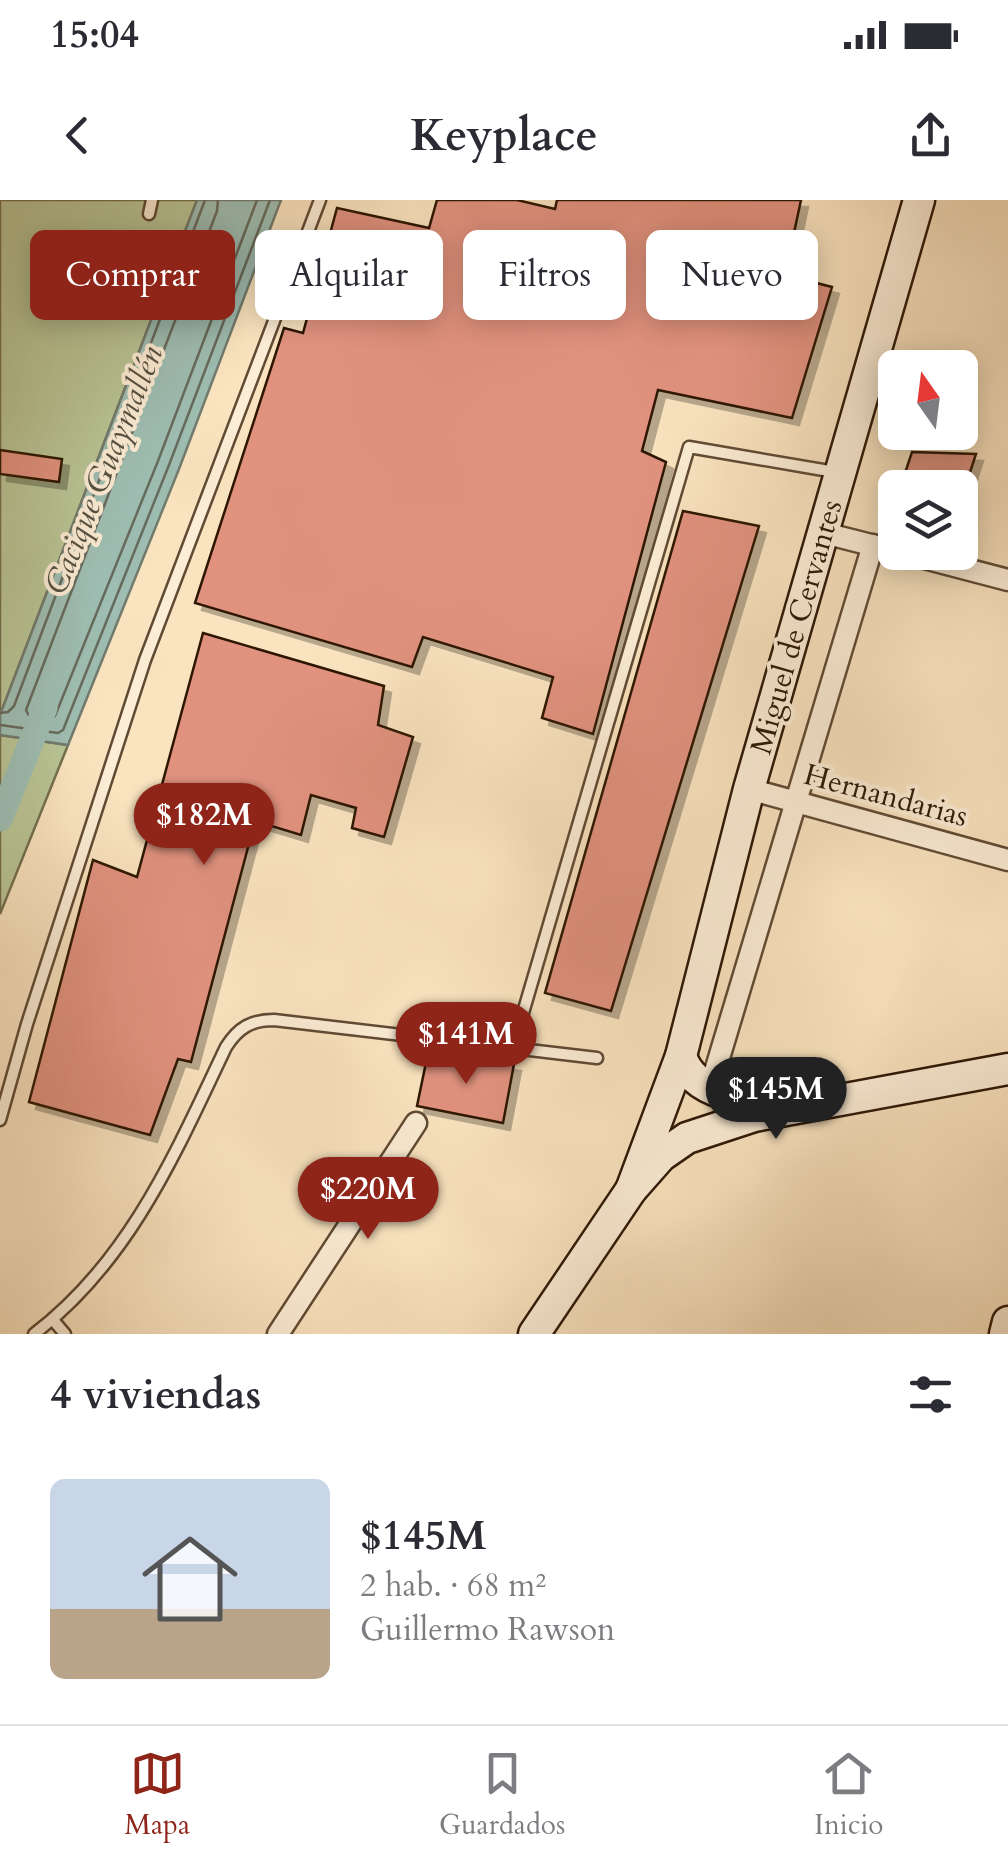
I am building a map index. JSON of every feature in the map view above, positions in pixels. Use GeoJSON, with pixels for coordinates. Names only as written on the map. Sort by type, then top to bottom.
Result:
{"type":"FeatureCollection","features":[{"type":"Feature","properties":{"kind":"main road","name":"Miguel de Cervantes"},"geometry":{"type":"LineString","coordinates":[[534,1334],[631,1190],[682,1084],[749,788],[919,200]]}},
{"type":"Feature","properties":{"kind":"main road"},"geometry":{"type":"LineString","coordinates":[[682,1084],[684,1114],[691,1120],[723,1124],[1008,1069]]}},
{"type":"Feature","properties":{"kind":"main road"},"geometry":{"type":"LineString","coordinates":[[682,1084],[696,1096],[817,1103]]}},
{"type":"Feature","properties":{"kind":"main road","name":"Miguel de Cervantes"},"geometry":{"type":"LineString","coordinates":[[631,1190],[668,1150],[723,1124]]}},
{"type":"Feature","properties":{"kind":"main road"},"geometry":{"type":"LineString","coordinates":[[1004,1334],[1008,1322]]}},
{"type":"Feature","properties":{"kind":"street"},"geometry":{"type":"LineString","coordinates":[[824,533],[878,546]]}},
{"type":"Feature","properties":{"kind":"street"},"geometry":{"type":"LineString","coordinates":[[682,1084],[796,802],[874,545]]}},
{"type":"Feature","properties":{"kind":"street"},"geometry":{"type":"LineString","coordinates":[[969,570],[1008,580]]}},
{"type":"Feature","properties":{"kind":"street","name":"Hernandarias"},"geometry":{"type":"LineString","coordinates":[[749,788],[1008,860]]}},
{"type":"Feature","properties":{"kind":"street"},"geometry":{"type":"LineString","coordinates":[[278,1334],[416,1123]]}},
{"type":"Feature","properties":{"kind":"lane"},"geometry":{"type":"LineString","coordinates":[[149,214],[152,200]]}},
{"type":"Feature","properties":{"kind":"lane"},"geometry":{"type":"LineString","coordinates":[[0,1120],[27,1024],[146,660],[320,200]]}},
{"type":"Feature","properties":{"kind":"lane"},"geometry":{"type":"LineString","coordinates":[[513,1047],[689,447],[841,473]]}},
{"type":"Feature","properties":{"kind":"lane"},"geometry":{"type":"LineString","coordinates":[[34,1334],[53,1320],[134,1228],[158,1188],[226,1047],[246,1025],[274,1020],[597,1058]]}},
{"type":"Feature","properties":{"kind":"lane"},"geometry":{"type":"LineString","coordinates":[[53,1320],[66,1334]]}},
{"type":"Feature","properties":{"kind":"green space"},"geometry":{"type":"Polygon","coordinates":[[[0,200],[197,200],[186,230],[30,230],[30,320],[151,320],[0,715],[0,200]]]}},
{"type":"Feature","properties":{"kind":"green space"},"geometry":{"type":"Polygon","coordinates":[[[0,735],[68,745],[0,914],[0,735]]]}},
{"type":"Feature","properties":{"kind":"water"},"geometry":{"type":"Polygon","coordinates":[[[197,200],[281,200],[270,230],[255,230],[255,269],[179,469],[68,745],[0,735],[0,715],[151,320],[235,320],[235,230],[186,230],[197,200]]]}},
{"type":"Feature","properties":{"kind":"building"},"geometry":{"type":"Polygon","coordinates":[[[437,200],[517,200],[555,209],[557,200],[801,200],[795,230],[646,230],[646,320],[818,320],[818,283],[832,287],[792,418],[658,390],[642,451],[666,462],[593,734],[542,718],[553,677],[423,637],[412,667],[195,603],[284,328],[303,333],[307,320],[443,320],[443,230],[331,230],[337,208],[429,228],[437,200]]]}},
{"type":"Feature","properties":{"kind":"building"},"geometry":{"type":"Polygon","coordinates":[[[0,450],[62,459],[59,482],[0,474],[0,450]]]}},
{"type":"Feature","properties":{"kind":"building"},"geometry":{"type":"Polygon","coordinates":[[[912,452],[976,454],[971,470],[906,470],[912,452]]]}},
{"type":"Feature","properties":{"kind":"building"},"geometry":{"type":"Polygon","coordinates":[[[683,511],[759,526],[611,1011],[545,993],[683,511]]]}},
{"type":"Feature","properties":{"kind":"building"},"geometry":{"type":"Polygon","coordinates":[[[203,633],[384,686],[378,725],[413,737],[384,837],[352,828],[356,808],[311,795],[301,835],[255,821],[191,1062],[178,1059],[150,1135],[29,1102],[93,860],[137,877],[203,633]]]}},
{"type":"Feature","properties":{"kind":"building"},"geometry":{"type":"Polygon","coordinates":[[[428,1053],[514,1064],[503,1123],[417,1106],[428,1053]]]}},
{"type":"Feature","properties":{"kind":"waterway","name":"Cacique Guaymallén"},"geometry":{"type":"LineString","coordinates":[[0,819],[45,708]]}}]}
